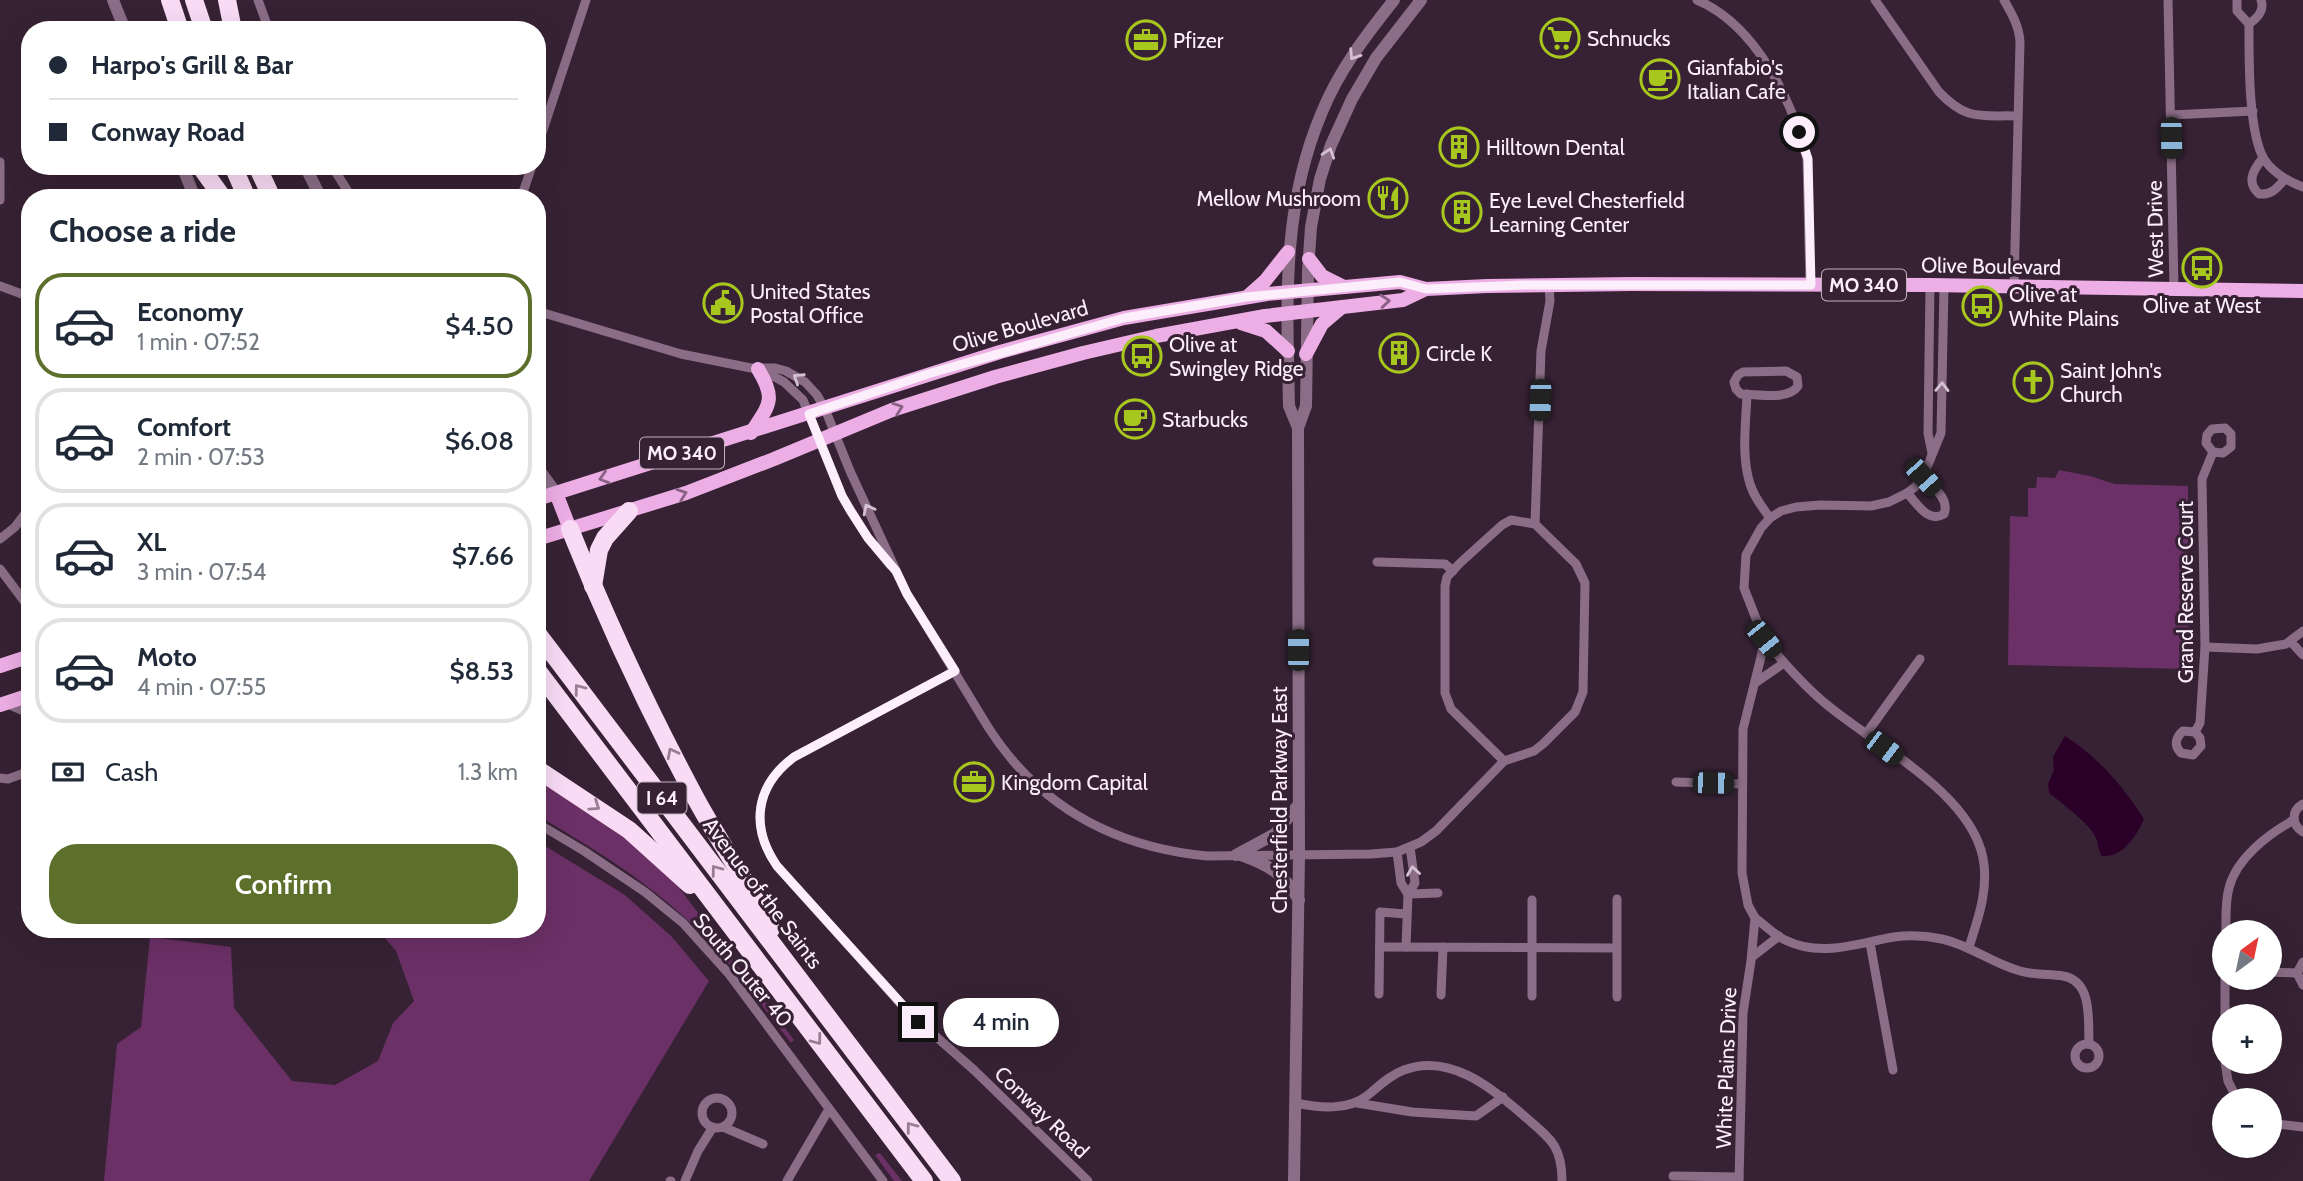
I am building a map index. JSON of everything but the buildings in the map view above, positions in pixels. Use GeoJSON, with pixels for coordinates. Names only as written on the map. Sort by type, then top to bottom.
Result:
{"type":"FeatureCollection","features":[{"type":"Feature","properties":{"kind":"highway"},"geometry":{"type":"LineString","coordinates":[[170,0],[177,21]]}},
{"type":"Feature","properties":{"kind":"highway"},"geometry":{"type":"LineString","coordinates":[[194,0],[201,21]]}},
{"type":"Feature","properties":{"kind":"highway"},"geometry":{"type":"LineString","coordinates":[[228,0],[232,21]]}},
{"type":"Feature","properties":{"kind":"highway"},"geometry":{"type":"LineString","coordinates":[[593,586],[598,550],[629,511]]}},
{"type":"Feature","properties":{"kind":"highway"},"geometry":{"type":"LineString","coordinates":[[570,529],[641,694],[696,800],[761,907],[787,963]]}},
{"type":"Feature","properties":{"kind":"highway","name":"Avenue of the Saints"},"geometry":{"type":"LineString","coordinates":[[546,645],[952,1181]]}},
{"type":"Feature","properties":{"kind":"highway","name":"I 64"},"geometry":{"type":"LineString","coordinates":[[546,682],[924,1181]]}},
{"type":"Feature","properties":{"kind":"highway"},"geometry":{"type":"LineString","coordinates":[[546,775],[629,830],[717,908]]}},
{"type":"Feature","properties":{"kind":"main road"},"geometry":{"type":"LineString","coordinates":[[1246,297],[1265,281],[1288,252]]}},
{"type":"Feature","properties":{"kind":"main road"},"geometry":{"type":"LineString","coordinates":[[1309,259],[1322,276],[1345,288]]}},
{"type":"Feature","properties":{"kind":"main road","name":"Olive Boulevard"},"geometry":{"type":"LineString","coordinates":[[556,493],[751,433],[925,375],[1124,318],[1246,297],[1400,282],[1426,289],[1549,284],[2303,291]]}},
{"type":"Feature","properties":{"kind":"main road","name":"Olive Boulevard"},"geometry":{"type":"LineString","coordinates":[[546,536],[723,480],[926,398],[1018,370],[1094,350],[1233,321],[1403,300],[1426,289]]}},
{"type":"Feature","properties":{"kind":"main road"},"geometry":{"type":"LineString","coordinates":[[1306,354],[1322,324],[1342,307]]}},
{"type":"Feature","properties":{"kind":"main road"},"geometry":{"type":"LineString","coordinates":[[1233,321],[1266,331],[1288,351]]}},
{"type":"Feature","properties":{"kind":"main road"},"geometry":{"type":"LineString","coordinates":[[751,433],[764,412],[770,395],[758,369]]}},
{"type":"Feature","properties":{"kind":"main road"},"geometry":{"type":"LineString","coordinates":[[556,493],[570,529]]}},
{"type":"Feature","properties":{"kind":"main road","name":"MO 340"},"geometry":{"type":"LineString","coordinates":[[546,496],[556,493]]}},
{"type":"Feature","properties":{"kind":"main road"},"geometry":{"type":"LineString","coordinates":[[0,666],[21,659]]}},
{"type":"Feature","properties":{"kind":"main road"},"geometry":{"type":"LineString","coordinates":[[3,704],[21,698]]}},
{"type":"Feature","properties":{"kind":"street"},"geometry":{"type":"LineString","coordinates":[[113,0],[121,21]]}},
{"type":"Feature","properties":{"kind":"street"},"geometry":{"type":"LineString","coordinates":[[228,0],[238,21]]}},
{"type":"Feature","properties":{"kind":"street"},"geometry":{"type":"LineString","coordinates":[[258,0],[266,21]]}},
{"type":"Feature","properties":{"kind":"street"},"geometry":{"type":"LineString","coordinates":[[546,121],[586,0]]}},
{"type":"Feature","properties":{"kind":"street","name":"Chesterfield Parkway East"},"geometry":{"type":"LineString","coordinates":[[1298,428],[1289,406],[1287,294],[1288,252],[1301,174],[1322,110],[1354,54],[1394,0]]}},
{"type":"Feature","properties":{"kind":"street","name":"Chesterfield Parkway East"},"geometry":{"type":"LineString","coordinates":[[1292,1178],[1296,1103],[1299,855],[1298,428],[1306,406],[1307,292],[1311,228],[1331,145],[1352,99],[1373,64],[1421,0]]}},
{"type":"Feature","properties":{"kind":"street"},"geometry":{"type":"LineString","coordinates":[[1696,0],[1720,12],[1736,25],[1765,60],[1802,139],[1808,159],[1811,285]]}},
{"type":"Feature","properties":{"kind":"street"},"geometry":{"type":"LineString","coordinates":[[1875,0],[1950,103],[1961,111],[1976,115],[2017,116]]}},
{"type":"Feature","properties":{"kind":"street"},"geometry":{"type":"LineString","coordinates":[[2004,0],[2019,30],[2014,287]]}},
{"type":"Feature","properties":{"kind":"street","name":"West Drive"},"geometry":{"type":"LineString","coordinates":[[2168,0],[2174,289]]}},
{"type":"Feature","properties":{"kind":"street"},"geometry":{"type":"LineString","coordinates":[[2237,0],[2236,10],[2249,24],[2253,111],[2256,136],[2263,158],[2285,179],[2303,187]]}},
{"type":"Feature","properties":{"kind":"street"},"geometry":{"type":"LineString","coordinates":[[2249,24],[2260,14],[2261,0]]}},
{"type":"Feature","properties":{"kind":"street"},"geometry":{"type":"LineString","coordinates":[[2171,115],[2253,111]]}},
{"type":"Feature","properties":{"kind":"street"},"geometry":{"type":"LineString","coordinates":[[2263,158],[2251,178],[2253,188],[2259,194],[2267,195],[2274,191],[2285,179]]}},
{"type":"Feature","properties":{"kind":"street"},"geometry":{"type":"LineString","coordinates":[[0,162],[0,200]]}},
{"type":"Feature","properties":{"kind":"street"},"geometry":{"type":"LineString","coordinates":[[1535,523],[1541,351],[1550,301],[1549,284]]}},
{"type":"Feature","properties":{"kind":"street"},"geometry":{"type":"LineString","coordinates":[[0,286],[21,294]]}},
{"type":"Feature","properties":{"kind":"street"},"geometry":{"type":"LineString","coordinates":[[1932,453],[1928,433],[1937,286]]}},
{"type":"Feature","properties":{"kind":"street"},"geometry":{"type":"LineString","coordinates":[[1937,286],[1941,433],[1923,477],[1916,487],[1889,502],[1871,506],[1796,507],[1781,511],[1770,518],[1752,542],[1746,555],[1744,588],[1764,639],[1808,689],[1939,789],[1958,810],[1976,839],[1983,857],[1981,911],[1969,947]]}},
{"type":"Feature","properties":{"kind":"street"},"geometry":{"type":"LineString","coordinates":[[546,315],[681,354],[758,369],[775,368],[797,376],[812,389],[825,409],[907,594],[988,727],[1011,759],[1036,786],[1067,810],[1105,831],[1167,851],[1207,856],[1397,852],[1436,831],[1504,761],[1534,751],[1543,744],[1575,712],[1583,692],[1585,583],[1576,564],[1535,523],[1511,520],[1502,525],[1447,577],[1445,586],[1445,693],[1451,709],[1504,761]]}},
{"type":"Feature","properties":{"kind":"street"},"geometry":{"type":"LineString","coordinates":[[758,369],[791,387],[803,400],[850,510],[868,538],[896,571]]}},
{"type":"Feature","properties":{"kind":"street"},"geometry":{"type":"LineString","coordinates":[[1786,371],[1793,374],[1798,381],[1796,390],[1790,394],[1748,394],[1739,392],[1735,385],[1736,378],[1743,372],[1786,371]]}},
{"type":"Feature","properties":{"kind":"street"},"geometry":{"type":"LineString","coordinates":[[1748,394],[1745,440],[1748,475],[1755,497],[1770,518]]}},
{"type":"Feature","properties":{"kind":"street","name":"Grand Reserve Court"},"geometry":{"type":"LineString","coordinates":[[2195,732],[2200,723],[2205,647],[2202,479],[2213,452]]}},
{"type":"Feature","properties":{"kind":"street"},"geometry":{"type":"LineString","coordinates":[[1907,493],[1930,517],[1936,518],[1944,514],[1947,507],[1945,501],[1923,477]]}},
{"type":"Feature","properties":{"kind":"street"},"geometry":{"type":"LineString","coordinates":[[546,479],[556,493]]}},
{"type":"Feature","properties":{"kind":"street"},"geometry":{"type":"LineString","coordinates":[[0,539],[21,519]]}},
{"type":"Feature","properties":{"kind":"street"},"geometry":{"type":"LineString","coordinates":[[1377,562],[1446,564],[1453,571]]}},
{"type":"Feature","properties":{"kind":"street"},"geometry":{"type":"LineString","coordinates":[[0,569],[21,597]]}},
{"type":"Feature","properties":{"kind":"street"},"geometry":{"type":"LineString","coordinates":[[2205,647],[2258,649],[2291,642],[2303,631]]}},
{"type":"Feature","properties":{"kind":"street","name":"White Plains Drive"},"geometry":{"type":"LineString","coordinates":[[1739,1179],[1743,1013],[1755,918],[1748,905],[1742,873],[1744,729],[1764,639]]}},
{"type":"Feature","properties":{"kind":"street"},"geometry":{"type":"LineString","coordinates":[[2291,642],[2303,654]]}},
{"type":"Feature","properties":{"kind":"street"},"geometry":{"type":"LineString","coordinates":[[1866,734],[1920,659]]}},
{"type":"Feature","properties":{"kind":"street"},"geometry":{"type":"LineString","coordinates":[[1755,683],[1784,663]]}},
{"type":"Feature","properties":{"kind":"street","name":"Conway Road"},"geometry":{"type":"LineString","coordinates":[[955,671],[781,766],[764,796],[759,813],[760,830],[777,866],[908,1012],[974,1070],[1088,1181]]}},
{"type":"Feature","properties":{"kind":"street"},"geometry":{"type":"LineString","coordinates":[[3,704],[21,711]]}},
{"type":"Feature","properties":{"kind":"street"},"geometry":{"type":"LineString","coordinates":[[0,778],[8,779],[21,774]]}},
{"type":"Feature","properties":{"kind":"street"},"geometry":{"type":"LineString","coordinates":[[1676,782],[1742,784]]}},
{"type":"Feature","properties":{"kind":"street"},"geometry":{"type":"LineString","coordinates":[[1238,855],[1275,834],[1299,804]]}},
{"type":"Feature","properties":{"kind":"street"},"geometry":{"type":"LineString","coordinates":[[2303,804],[2295,810],[2294,820],[2303,832]]}},
{"type":"Feature","properties":{"kind":"street"},"geometry":{"type":"LineString","coordinates":[[2227,920],[2229,887],[2235,873],[2260,845],[2294,820]]}},
{"type":"Feature","properties":{"kind":"street","name":"South Outer 40"},"geometry":{"type":"LineString","coordinates":[[546,828],[645,892],[683,923],[729,974],[883,1181]]}},
{"type":"Feature","properties":{"kind":"street"},"geometry":{"type":"LineString","coordinates":[[1406,947],[1408,894],[1415,884],[1410,847]]}},
{"type":"Feature","properties":{"kind":"street"},"geometry":{"type":"LineString","coordinates":[[1397,852],[1401,883],[1408,894]]}},
{"type":"Feature","properties":{"kind":"street"},"geometry":{"type":"LineString","coordinates":[[1238,855],[1266,864],[1282,876],[1298,900]]}},
{"type":"Feature","properties":{"kind":"street"},"geometry":{"type":"LineString","coordinates":[[1408,894],[1438,892]]}},
{"type":"Feature","properties":{"kind":"street"},"geometry":{"type":"LineString","coordinates":[[1617,997],[1618,899]]}},
{"type":"Feature","properties":{"kind":"street"},"geometry":{"type":"LineString","coordinates":[[1532,901],[1532,996]]}},
{"type":"Feature","properties":{"kind":"street"},"geometry":{"type":"LineString","coordinates":[[1379,994],[1380,912],[1406,914]]}},
{"type":"Feature","properties":{"kind":"street"},"geometry":{"type":"LineString","coordinates":[[1755,918],[1785,940],[1809,948],[1837,949],[1894,937],[1920,936],[1969,947],[2019,971],[2069,978],[2079,985],[2085,996],[2089,1044]]}},
{"type":"Feature","properties":{"kind":"street"},"geometry":{"type":"LineString","coordinates":[[1752,957],[1779,936]]}},
{"type":"Feature","properties":{"kind":"street"},"geometry":{"type":"LineString","coordinates":[[1870,943],[1893,1070]]}},
{"type":"Feature","properties":{"kind":"street"},"geometry":{"type":"LineString","coordinates":[[1380,947],[1616,948]]}},
{"type":"Feature","properties":{"kind":"street"},"geometry":{"type":"LineString","coordinates":[[1441,995],[1443,947]]}},
{"type":"Feature","properties":{"kind":"street"},"geometry":{"type":"LineString","coordinates":[[2303,962],[2297,973],[2303,985]]}},
{"type":"Feature","properties":{"kind":"street"},"geometry":{"type":"LineString","coordinates":[[2282,972],[2297,973]]}},
{"type":"Feature","properties":{"kind":"street"},"geometry":{"type":"LineString","coordinates":[[1357,1103],[1404,1070],[1426,1066],[1450,1068],[1476,1079],[1503,1097],[1550,1139],[1562,1162],[1562,1181]]}},
{"type":"Feature","properties":{"kind":"street"},"geometry":{"type":"LineString","coordinates":[[1296,1103],[1319,1108],[1357,1103],[1412,1112],[1476,1116],[1503,1097]]}},
{"type":"Feature","properties":{"kind":"street"},"geometry":{"type":"LineString","coordinates":[[787,1181],[830,1109]]}},
{"type":"Feature","properties":{"kind":"street"},"geometry":{"type":"LineString","coordinates":[[2282,1124],[2303,1127]]}},
{"type":"Feature","properties":{"kind":"street"},"geometry":{"type":"LineString","coordinates":[[685,1181],[698,1152],[718,1127],[763,1144]]}},
{"type":"Feature","properties":{"kind":"street"},"geometry":{"type":"LineString","coordinates":[[1672,1175],[1739,1179]]}},
{"type":"Feature","properties":{"kind":"shaded area"},"geometry":{"type":"Polygon","coordinates":[[[2059,470],[2115,484],[2188,486],[2189,669],[2008,665],[2010,516],[2028,517],[2028,488],[2036,488],[2037,477],[2055,478],[2059,470]]]}},
{"type":"Feature","properties":{"kind":"shaded area"},"geometry":{"type":"Polygon","coordinates":[[[2065,736],[2109,773],[2144,819],[2128,844],[2110,856],[2102,856],[2095,835],[2090,829],[2049,793],[2048,784],[2054,770],[2053,757],[2065,736]]]}},
{"type":"Feature","properties":{"kind":"shaded area"},"geometry":{"type":"Polygon","coordinates":[[[546,785],[623,834],[677,885],[794,1040],[791,1043],[724,958],[681,914],[621,868],[546,820],[546,785]]]}},
{"type":"Feature","properties":{"kind":"shaded area"},"geometry":{"type":"Polygon","coordinates":[[[546,847],[625,895],[672,937],[709,981],[589,1181],[104,1181],[117,1044],[141,1027],[150,938],[231,947],[234,1008],[292,1081],[335,1085],[378,1061],[393,1023],[414,1001],[396,951],[385,938],[546,938],[546,847]]]}},
{"type":"Feature","properties":{"kind":"shaded area"},"geometry":{"type":"Polygon","coordinates":[[[880,1153],[902,1181],[894,1181],[875,1155],[880,1153]]]}},
{"type":"Feature","properties":{"kind":"place","name":"Schnucks"},"geometry":{"type":"Point","coordinates":[1560,38]}},
{"type":"Feature","properties":{"kind":"place","name":"Pfizer"},"geometry":{"type":"Point","coordinates":[1146,40]}},
{"type":"Feature","properties":{"kind":"place","name":"Gianfabio's Italian Cafe"},"geometry":{"type":"Point","coordinates":[1660,79]}},
{"type":"Feature","properties":{"kind":"place","name":"Hilltown Dental"},"geometry":{"type":"Point","coordinates":[1459,147]}},
{"type":"Feature","properties":{"kind":"place","name":"Mellow Mushroom"},"geometry":{"type":"Point","coordinates":[1388,198]}},
{"type":"Feature","properties":{"kind":"place","name":"Eye Level Chesterfield Learning Center"},"geometry":{"type":"Point","coordinates":[1462,212]}},
{"type":"Feature","properties":{"kind":"place","name":"Olive at West"},"geometry":{"type":"Point","coordinates":[2202,268]}},
{"type":"Feature","properties":{"kind":"place","name":"United States Postal Office"},"geometry":{"type":"Point","coordinates":[723,303]}},
{"type":"Feature","properties":{"kind":"place","name":"Olive at White Plains"},"geometry":{"type":"Point","coordinates":[1982,306]}},
{"type":"Feature","properties":{"kind":"place","name":"Circle K"},"geometry":{"type":"Point","coordinates":[1399,353]}},
{"type":"Feature","properties":{"kind":"place","name":"Olive at Swingley Ridge"},"geometry":{"type":"Point","coordinates":[1142,356]}},
{"type":"Feature","properties":{"kind":"place","name":"Saint John's Church"},"geometry":{"type":"Point","coordinates":[2033,382]}},
{"type":"Feature","properties":{"kind":"place","name":"Starbucks"},"geometry":{"type":"Point","coordinates":[1135,419]}},
{"type":"Feature","properties":{"kind":"place","name":"Kingdom Capital"},"geometry":{"type":"Point","coordinates":[974,782]}},
{"type":"Feature","properties":{"kind":"route"},"geometry":{"type":"LineString","coordinates":[[918,1022],[777,866],[760,830],[759,813],[764,796],[781,766],[955,671],[907,594],[896,571],[868,538],[842,496],[809,414],[931,373],[1124,318],[1246,297],[1400,282],[1426,289],[1524,285],[1811,285],[1808,159],[1799,132]]}}]}
